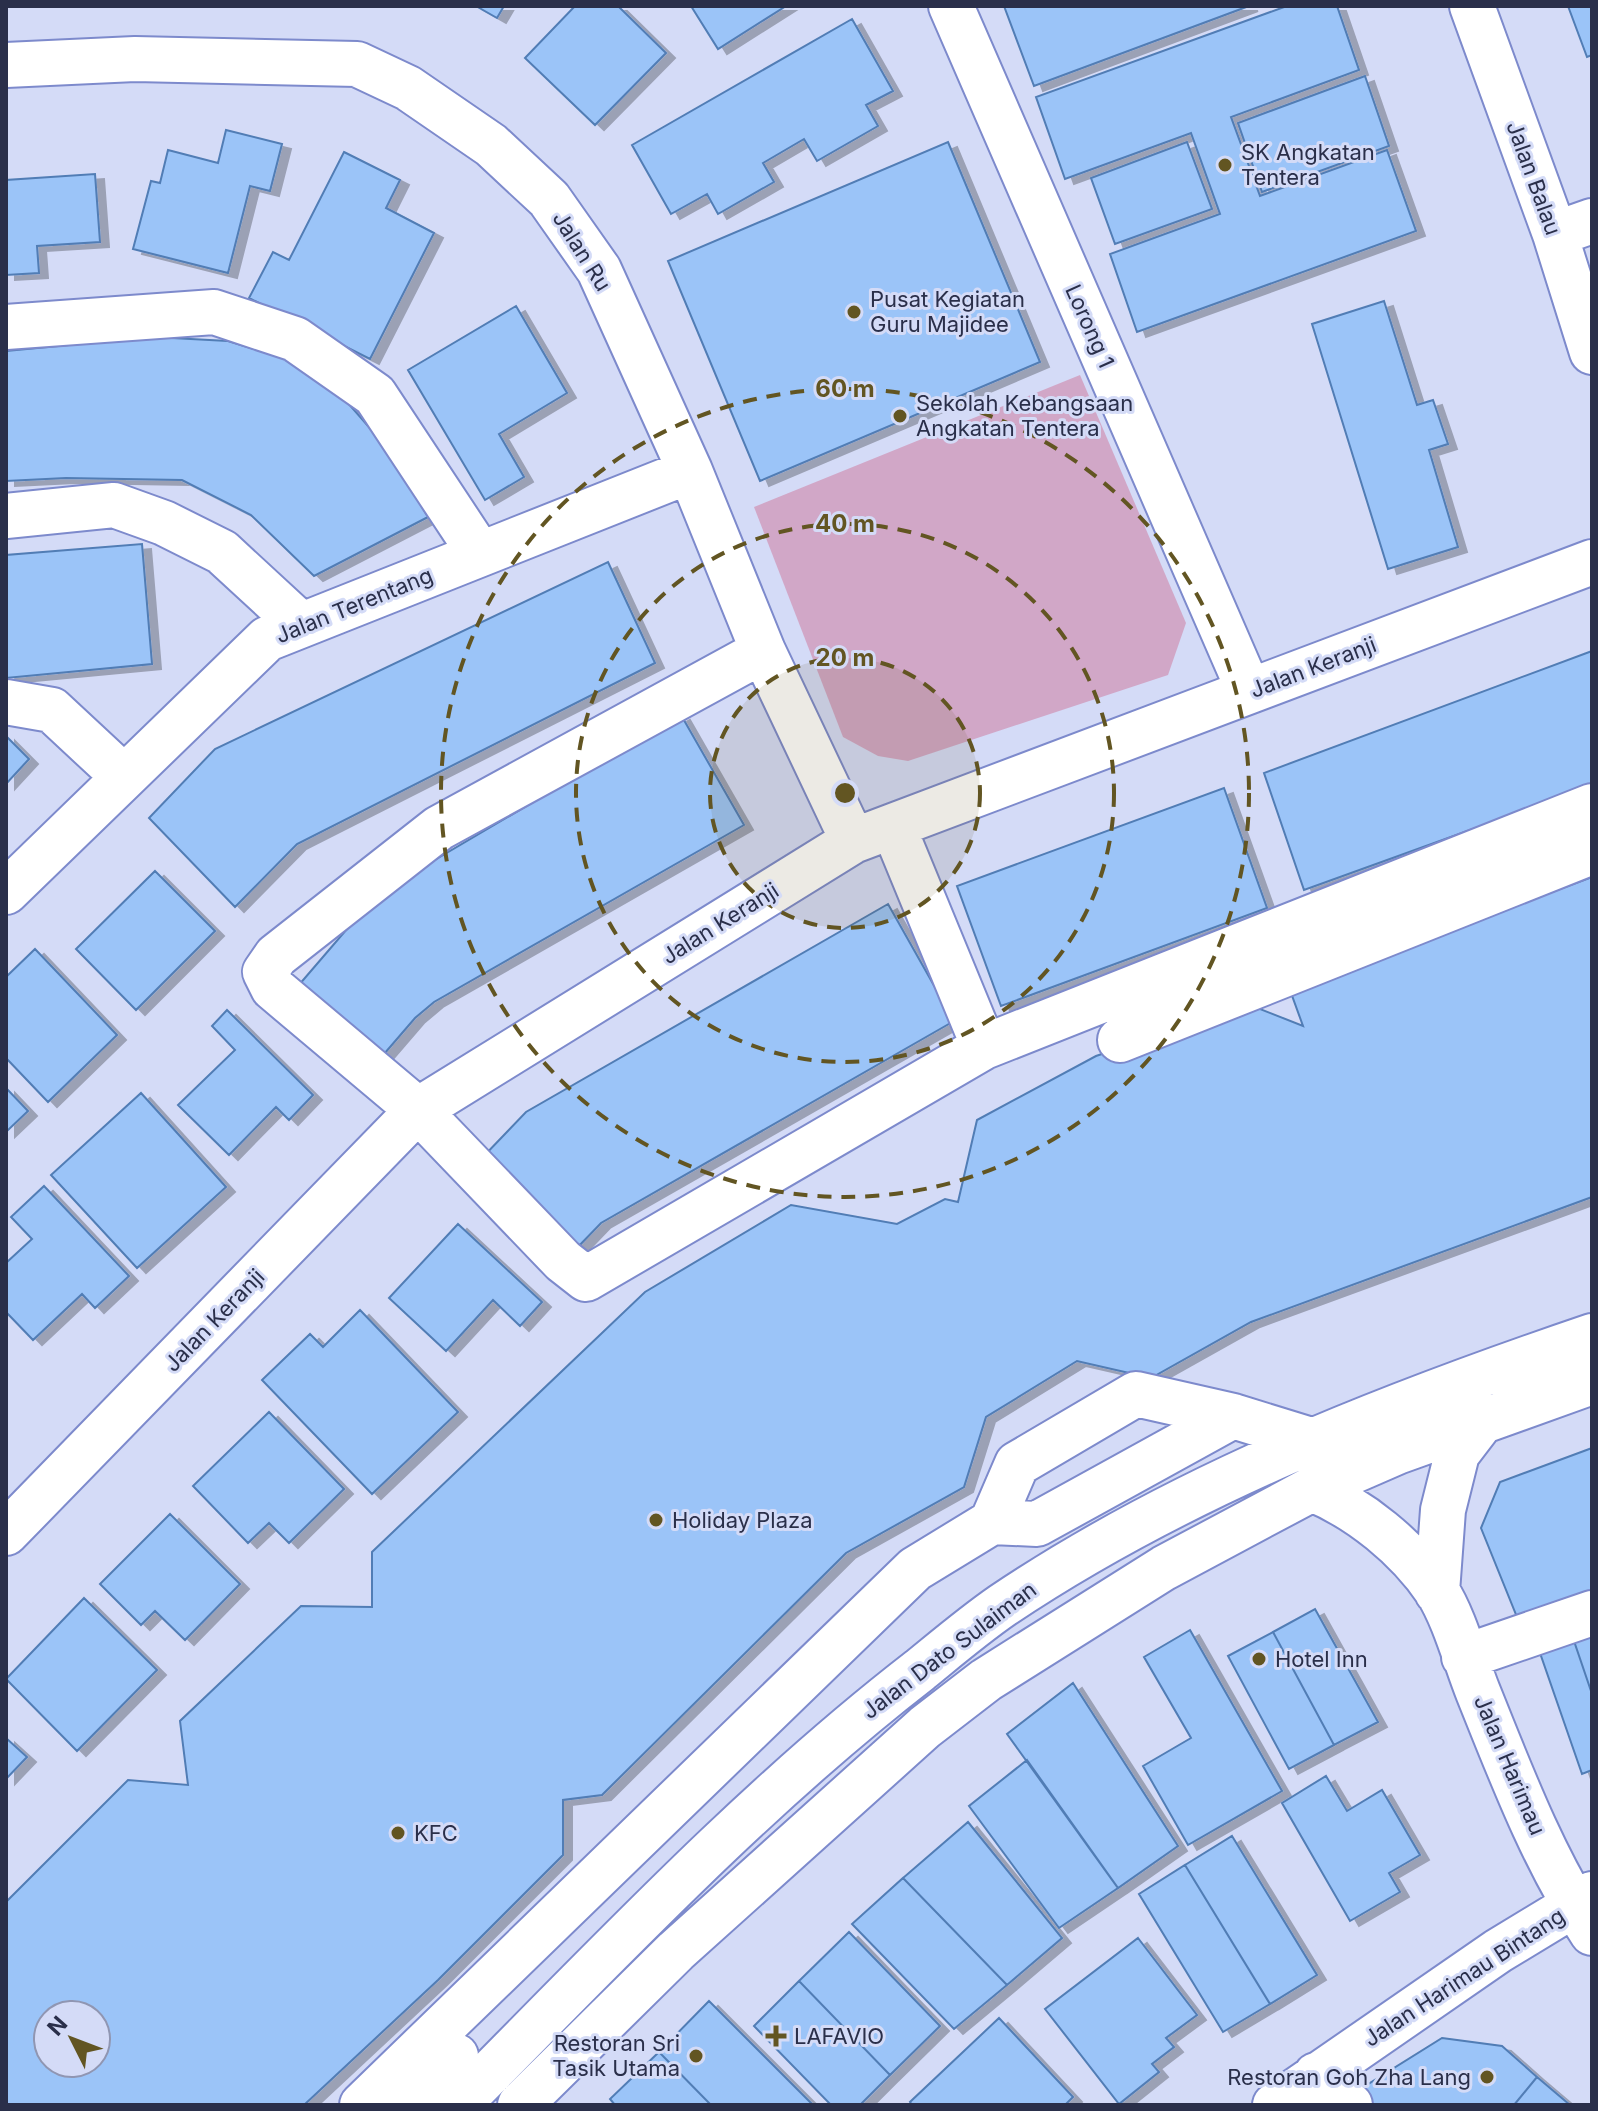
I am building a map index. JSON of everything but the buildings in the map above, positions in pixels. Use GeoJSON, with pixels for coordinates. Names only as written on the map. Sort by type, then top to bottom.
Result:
{"type":"FeatureCollection","features":[{"type":"Feature","properties":{"kind":"street","name":"Lorong 1"},"geometry":{"type":"LineString","coordinates":[[951,6],[1249,691]]}},
{"type":"Feature","properties":{"kind":"street","name":"Jalan Balau"},"geometry":{"type":"LineString","coordinates":[[1472,6],[1573,227],[1592,352]]}},
{"type":"Feature","properties":{"kind":"street","name":"Jalan Ru"},"geometry":{"type":"LineString","coordinates":[[6,65],[135,59],[357,64],[408,88],[491,145],[549,199],[599,270],[690,471],[763,651],[853,841]]}},
{"type":"Feature","properties":{"kind":"street"},"geometry":{"type":"LineString","coordinates":[[6,327],[214,312],[295,339],[375,395],[480,554]]}},
{"type":"Feature","properties":{"kind":"street","name":"Jalan Terentang"},"geometry":{"type":"LineString","coordinates":[[6,892],[267,639],[690,471]]}},
{"type":"Feature","properties":{"kind":"street"},"geometry":{"type":"LineString","coordinates":[[6,516],[114,505],[164,523],[222,552],[301,625]]}},
{"type":"Feature","properties":{"kind":"street","name":"Jalan Keranji"},"geometry":{"type":"LineString","coordinates":[[6,1533],[418,1110],[853,841],[1592,562]]}},
{"type":"Feature","properties":{"kind":"street"},"geometry":{"type":"LineString","coordinates":[[763,651],[439,828],[276,956],[265,972],[273,988],[418,1110],[563,1261],[586,1279],[984,1047],[1592,806]]}},
{"type":"Feature","properties":{"kind":"street"},"geometry":{"type":"LineString","coordinates":[[6,702],[52,710],[124,777]]}},
{"type":"Feature","properties":{"kind":"street"},"geometry":{"type":"LineString","coordinates":[[893,826],[984,1047]]}},
{"type":"Feature","properties":{"kind":"street"},"geometry":{"type":"LineString","coordinates":[[1120,1040],[1592,852]]}},
{"type":"Feature","properties":{"kind":"street","name":"Jalan Dato Sulaiman"},"geometry":{"type":"LineString","coordinates":[[458,2105],[729,1832],[847,1726],[1001,1607],[1101,1546],[1233,1477],[1314,1441],[1495,1369],[1592,1336]]}},
{"type":"Feature","properties":{"kind":"street","name":"Jalan Dato Sulaiman"},"geometry":{"type":"LineString","coordinates":[[520,2105],[676,1951],[951,1704],[1164,1568],[1312,1489],[1483,1420],[1592,1382]]}},
{"type":"Feature","properties":{"kind":"street"},"geometry":{"type":"LineString","coordinates":[[992,1522],[1017,1464],[1136,1394],[1233,1416],[1314,1441]]}},
{"type":"Feature","properties":{"kind":"street"},"geometry":{"type":"LineString","coordinates":[[362,2105],[915,1569],[992,1522],[1037,1524],[1233,1416]]}},
{"type":"Feature","properties":{"kind":"street","name":"Jalan Harimau"},"geometry":{"type":"LineString","coordinates":[[1437,1592],[1443,1510],[1457,1454],[1483,1420]]}},
{"type":"Feature","properties":{"kind":"street","name":"Jalan Harimau"},"geometry":{"type":"LineString","coordinates":[[1312,1489],[1341,1501],[1385,1534],[1437,1592],[1521,1798],[1586,1911]]}},
{"type":"Feature","properties":{"kind":"street"},"geometry":{"type":"LineString","coordinates":[[1464,1657],[1592,1613]]}},
{"type":"Feature","properties":{"kind":"street","name":"Jalan Harimau Bintang"},"geometry":{"type":"LineString","coordinates":[[1275,2105],[1498,1951],[1586,1911]]}},
{"type":"Feature","properties":{"kind":"street"},"geometry":{"type":"LineString","coordinates":[[406,2105],[557,1955],[568,1951],[611,1951]]}},
{"type":"Feature","properties":{"kind":"street"},"geometry":{"type":"LineString","coordinates":[[1316,2075],[1350,2105]]}},
{"type":"Feature","properties":{"kind":"shaded area"},"geometry":{"type":"Polygon","coordinates":[[[1080,375],[1186,623],[1168,675],[908,761],[878,756],[843,737],[754,507],[1080,375]]]}},
{"type":"Feature","properties":{"kind":"place","name":"SK Angkatan Tentera"},"geometry":{"type":"Point","coordinates":[1225,165]}},
{"type":"Feature","properties":{"kind":"place","name":"Pusat Kegiatan Guru Majidee"},"geometry":{"type":"Point","coordinates":[854,312]}},
{"type":"Feature","properties":{"kind":"place","name":"Sekolah Kebangsaan Angkatan Tentera"},"geometry":{"type":"Point","coordinates":[900,416]}},
{"type":"Feature","properties":{"kind":"place","name":"Holiday Plaza"},"geometry":{"type":"Point","coordinates":[656,1520]}},
{"type":"Feature","properties":{"kind":"place","name":"Hotel Inn"},"geometry":{"type":"Point","coordinates":[1259,1659]}},
{"type":"Feature","properties":{"kind":"place","name":"KFC"},"geometry":{"type":"Point","coordinates":[398,1833]}},
{"type":"Feature","properties":{"kind":"place","name":"LAFAVIO"},"geometry":{"type":"Point","coordinates":[776,2036]}},
{"type":"Feature","properties":{"kind":"place","name":"Restoran Sri Tasik Utama"},"geometry":{"type":"Point","coordinates":[696,2056]}},
{"type":"Feature","properties":{"kind":"place","name":"Restoran Goh Zha Lang"},"geometry":{"type":"Point","coordinates":[1487,2077]}}]}
